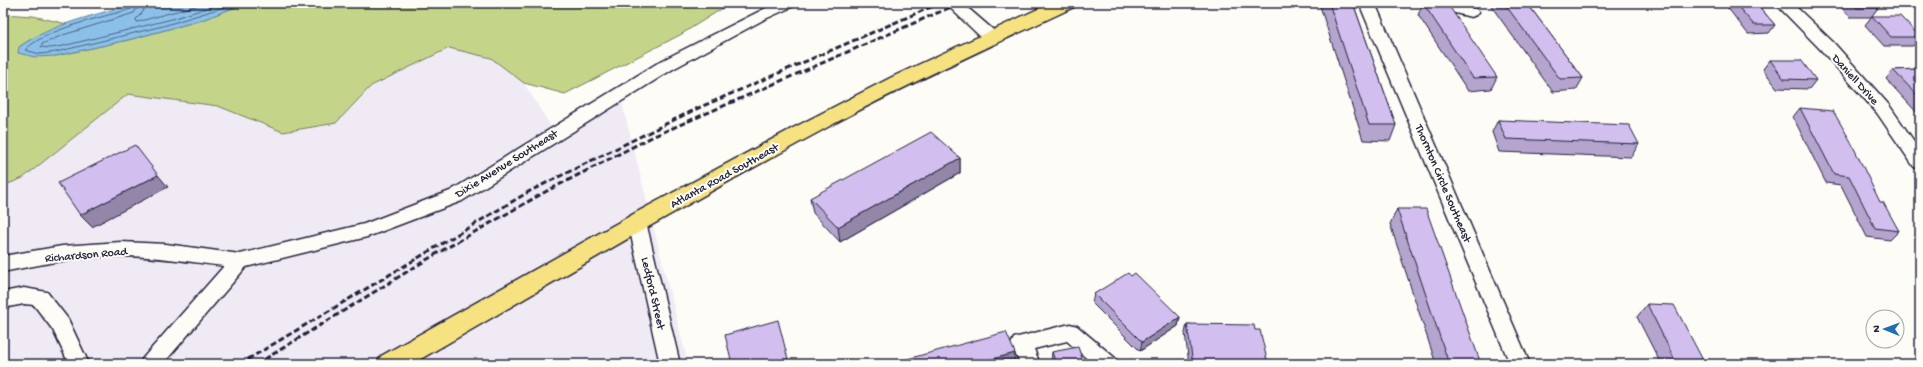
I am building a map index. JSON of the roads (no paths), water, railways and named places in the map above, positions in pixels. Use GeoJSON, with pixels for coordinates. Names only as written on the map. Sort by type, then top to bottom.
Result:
{"type":"FeatureCollection","features":[{"type":"Feature","properties":{"kind":"main road","name":"Atlanta Road Southeast"},"geometry":{"type":"LineString","coordinates":[[390,364],[638,222],[801,132],[992,38],[1067,3]]}},
{"type":"Feature","properties":{"kind":"street","name":"Dixie Avenue Southeast"},"geometry":{"type":"LineString","coordinates":[[240,261],[367,230],[456,196],[555,133],[668,65],[758,17],[789,3]]}},
{"type":"Feature","properties":{"kind":"street"},"geometry":{"type":"LineString","coordinates":[[953,3],[992,38]]}},
{"type":"Feature","properties":{"kind":"street","name":"Thornton Circle Southeast"},"geometry":{"type":"LineString","coordinates":[[1368,3],[1520,364]]}},
{"type":"Feature","properties":{"kind":"street"},"geometry":{"type":"LineString","coordinates":[[1432,3],[1471,12]]}},
{"type":"Feature","properties":{"kind":"street","name":"Daniell Drive"},"geometry":{"type":"LineString","coordinates":[[1783,3],[1827,46],[1883,109],[1920,163]]}},
{"type":"Feature","properties":{"kind":"street","name":"Ledford Street"},"geometry":{"type":"LineString","coordinates":[[638,222],[670,364]]}},
{"type":"Feature","properties":{"kind":"street","name":"Richardson Road"},"geometry":{"type":"LineString","coordinates":[[3,264],[69,253],[122,249],[240,261]]}},
{"type":"Feature","properties":{"kind":"street"},"geometry":{"type":"LineString","coordinates":[[150,364],[240,261]]}},
{"type":"Feature","properties":{"kind":"street"},"geometry":{"type":"LineString","coordinates":[[3,300],[24,296],[40,298],[61,324],[79,364]]}},
{"type":"Feature","properties":{"kind":"street"},"geometry":{"type":"LineString","coordinates":[[1030,364],[1021,344],[1070,332],[1108,364]]}},
{"type":"Feature","properties":{"kind":"water"},"geometry":{"type":"Polygon","coordinates":[[[136,3],[246,3],[202,20],[128,40],[56,56],[35,57],[18,53],[19,47],[46,32],[76,20],[136,3]]]}},
{"type":"Feature","properties":{"kind":"railway"},"geometry":{"type":"LineString","coordinates":[[240,364],[530,191],[696,109],[940,3]]}},
{"type":"Feature","properties":{"kind":"railway"},"geometry":{"type":"LineString","coordinates":[[257,364],[436,254],[545,192],[652,137],[960,3]]}}]}
